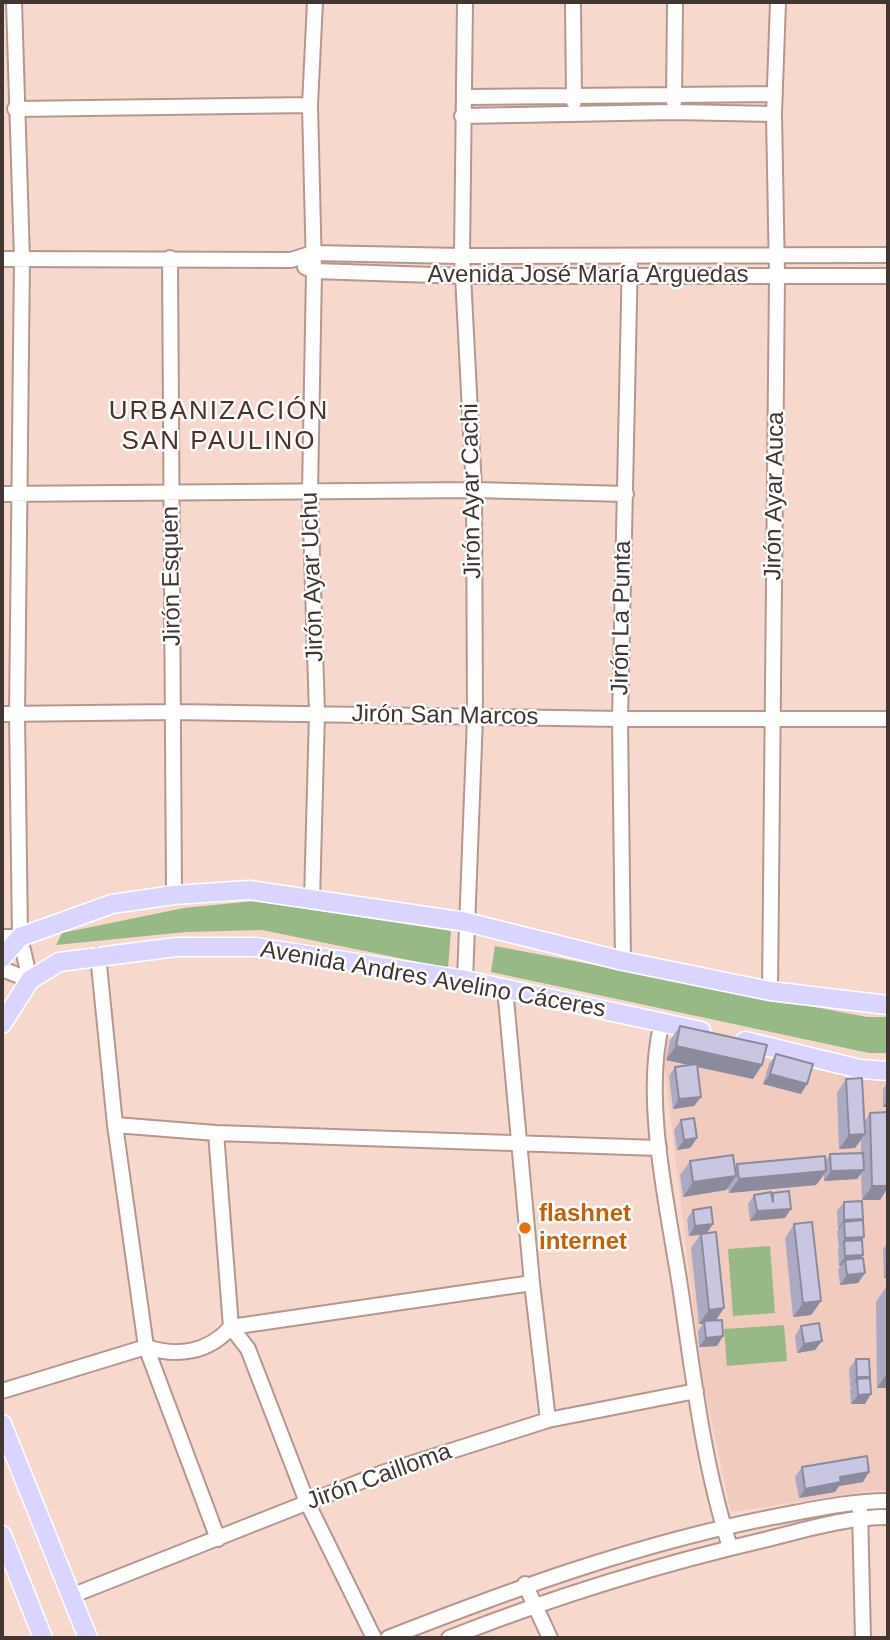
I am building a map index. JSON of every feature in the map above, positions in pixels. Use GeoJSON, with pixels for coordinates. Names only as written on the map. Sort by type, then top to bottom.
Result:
{"type":"FeatureCollection","features":[{"type":"Feature","properties":{"kind":"main road"},"geometry":{"type":"LineString","coordinates":[[2,958],[20,937],[112,904],[174,895],[249,890],[466,922],[623,961],[770,991],[888,1005]]}},
{"type":"Feature","properties":{"kind":"main road","name":"Avenida Andres Avelino Cáceres"},"geometry":{"type":"LineString","coordinates":[[2,1024],[30,979],[59,962],[176,947],[256,947],[465,980],[662,1022],[860,1069],[888,1071]]}},
{"type":"Feature","properties":{"kind":"main road"},"geometry":{"type":"LineString","coordinates":[[2,1424],[88,1638]]}},
{"type":"Feature","properties":{"kind":"main road"},"geometry":{"type":"LineString","coordinates":[[2,1535],[43,1638]]}},
{"type":"Feature","properties":{"kind":"street"},"geometry":{"type":"LineString","coordinates":[[14,2],[15,109],[22,259],[17,715],[20,937],[30,979]]}},
{"type":"Feature","properties":{"kind":"street","name":"Jirón Ayar Uchu"},"geometry":{"type":"LineString","coordinates":[[312,900],[317,713],[310,493],[314,271],[310,105],[315,2]]}},
{"type":"Feature","properties":{"kind":"street","name":"Jirón Ayar Cachi"},"geometry":{"type":"LineString","coordinates":[[465,2],[461,256],[474,490],[475,718],[465,980]]}},
{"type":"Feature","properties":{"kind":"street"},"geometry":{"type":"LineString","coordinates":[[573,2],[574,114]]}},
{"type":"Feature","properties":{"kind":"street"},"geometry":{"type":"LineString","coordinates":[[674,112],[675,2]]}},
{"type":"Feature","properties":{"kind":"street","name":"Jirón Ayar Auca"},"geometry":{"type":"LineString","coordinates":[[770,991],[777,276],[774,114],[778,2]]}},
{"type":"Feature","properties":{"kind":"street"},"geometry":{"type":"LineString","coordinates":[[465,97],[775,94]]}},
{"type":"Feature","properties":{"kind":"street"},"geometry":{"type":"LineString","coordinates":[[15,109],[310,105]]}},
{"type":"Feature","properties":{"kind":"street"},"geometry":{"type":"LineString","coordinates":[[462,116],[674,112],[774,114]]}},
{"type":"Feature","properties":{"kind":"street","name":"Avenida José María Arguedas"},"geometry":{"type":"LineString","coordinates":[[2,259],[170,258],[291,261],[313,253],[461,256],[888,255]]}},
{"type":"Feature","properties":{"kind":"street","name":"Jirón La Punta"},"geometry":{"type":"LineString","coordinates":[[623,961],[620,719],[629,256]]}},
{"type":"Feature","properties":{"kind":"street","name":"Jirón Esquen"},"geometry":{"type":"LineString","coordinates":[[170,258],[174,895]]}},
{"type":"Feature","properties":{"kind":"street","name":"Avenida José María Arguedas"},"geometry":{"type":"LineString","coordinates":[[291,261],[314,271],[464,276],[888,276]]}},
{"type":"Feature","properties":{"kind":"street"},"geometry":{"type":"LineString","coordinates":[[2,494],[474,490],[626,494]]}},
{"type":"Feature","properties":{"kind":"street","name":"Jirón San Marcos"},"geometry":{"type":"LineString","coordinates":[[2,714],[173,712],[475,718],[888,719]]}},
{"type":"Feature","properties":{"kind":"street"},"geometry":{"type":"LineString","coordinates":[[2,937],[20,937]]}},
{"type":"Feature","properties":{"kind":"street"},"geometry":{"type":"LineString","coordinates":[[2,945],[20,937]]}},
{"type":"Feature","properties":{"kind":"street"},"geometry":{"type":"LineString","coordinates":[[98,955],[115,1125],[146,1347],[218,1539]]}},
{"type":"Feature","properties":{"kind":"street"},"geometry":{"type":"LineString","coordinates":[[2,970],[30,979]]}},
{"type":"Feature","properties":{"kind":"street"},"geometry":{"type":"LineString","coordinates":[[505,988],[532,1283],[548,1420]]}},
{"type":"Feature","properties":{"kind":"street"},"geometry":{"type":"LineString","coordinates":[[662,1022],[655,1055],[659,1149],[696,1391],[730,1548]]}},
{"type":"Feature","properties":{"kind":"street"},"geometry":{"type":"LineString","coordinates":[[115,1125],[216,1133],[659,1149]]}},
{"type":"Feature","properties":{"kind":"street"},"geometry":{"type":"LineString","coordinates":[[216,1133],[231,1327],[248,1349],[307,1502],[374,1638]]}},
{"type":"Feature","properties":{"kind":"street"},"geometry":{"type":"LineString","coordinates":[[2,1391],[146,1347],[166,1353],[185,1353],[211,1344],[231,1327],[532,1283]]}},
{"type":"Feature","properties":{"kind":"street","name":"Jirón Cailloma"},"geometry":{"type":"LineString","coordinates":[[71,1596],[382,1473],[548,1420],[696,1391]]}},
{"type":"Feature","properties":{"kind":"street"},"geometry":{"type":"LineString","coordinates":[[859,1501],[863,1638]]}},
{"type":"Feature","properties":{"kind":"street"},"geometry":{"type":"LineString","coordinates":[[388,1638],[525,1584],[724,1527],[859,1501],[888,1501]]}},
{"type":"Feature","properties":{"kind":"street"},"geometry":{"type":"LineString","coordinates":[[449,1638],[534,1605],[730,1548],[861,1517],[888,1517]]}},
{"type":"Feature","properties":{"kind":"street"},"geometry":{"type":"LineString","coordinates":[[697,1535],[703,1556]]}},
{"type":"Feature","properties":{"kind":"street"},"geometry":{"type":"LineString","coordinates":[[610,1560],[617,1581]]}},
{"type":"Feature","properties":{"kind":"street"},"geometry":{"type":"LineString","coordinates":[[525,1584],[550,1638]]}},
{"type":"Feature","properties":{"kind":"shaded area"},"geometry":{"type":"Polygon","coordinates":[[[668,1038],[856,1078],[888,1079],[888,1490],[731,1512],[701,1371],[663,1055],[668,1038]]]}},
{"type":"Feature","properties":{"kind":"green space"},"geometry":{"type":"Polygon","coordinates":[[[254,901],[451,931],[448,968],[262,930],[186,932],[56,945],[62,933],[184,908],[254,901]]]}},
{"type":"Feature","properties":{"kind":"green space"},"geometry":{"type":"Polygon","coordinates":[[[495,946],[867,1017],[888,1017],[888,1053],[869,1053],[491,972],[495,946]]]}},
{"type":"Feature","properties":{"kind":"green space"},"geometry":{"type":"Polygon","coordinates":[[[770,1246],[775,1313],[733,1316],[728,1249],[770,1246]]]}},
{"type":"Feature","properties":{"kind":"green space"},"geometry":{"type":"Polygon","coordinates":[[[784,1325],[787,1361],[727,1366],[724,1329],[784,1325]]]}},
{"type":"Feature","properties":{"kind":"building"},"geometry":{"type":"Polygon","coordinates":[[[680,1026],[767,1045],[762,1065],[676,1046],[680,1026]]]}},
{"type":"Feature","properties":{"kind":"building"},"geometry":{"type":"Polygon","coordinates":[[[776,1054],[813,1064],[807,1084],[770,1074],[776,1054]]]}},
{"type":"Feature","properties":{"kind":"building"},"geometry":{"type":"Polygon","coordinates":[[[697,1064],[701,1097],[679,1099],[675,1067],[697,1064]]]}},
{"type":"Feature","properties":{"kind":"building"},"geometry":{"type":"Polygon","coordinates":[[[862,1078],[865,1134],[849,1135],[846,1079],[862,1078]]]}},
{"type":"Feature","properties":{"kind":"building"},"geometry":{"type":"Polygon","coordinates":[[[888,1112],[888,1186],[872,1186],[870,1113],[888,1112]]]}},
{"type":"Feature","properties":{"kind":"building"},"geometry":{"type":"Polygon","coordinates":[[[694,1118],[697,1138],[684,1140],[681,1120],[694,1118]]]}},
{"type":"Feature","properties":{"kind":"building"},"geometry":{"type":"Polygon","coordinates":[[[863,1153],[864,1170],[831,1171],[830,1154],[863,1153]]]}},
{"type":"Feature","properties":{"kind":"building"},"geometry":{"type":"Polygon","coordinates":[[[733,1155],[736,1176],[693,1182],[690,1161],[733,1155]]]}},
{"type":"Feature","properties":{"kind":"building"},"geometry":{"type":"Polygon","coordinates":[[[825,1156],[826,1171],[739,1179],[737,1164],[825,1156]]]}},
{"type":"Feature","properties":{"kind":"building"},"geometry":{"type":"Polygon","coordinates":[[[789,1191],[791,1209],[757,1211],[754,1195],[771,1192],[773,1202],[773,1193],[789,1191]]]}},
{"type":"Feature","properties":{"kind":"building"},"geometry":{"type":"Polygon","coordinates":[[[862,1201],[863,1219],[844,1220],[844,1202],[862,1201]]]}},
{"type":"Feature","properties":{"kind":"building"},"geometry":{"type":"Polygon","coordinates":[[[711,1207],[713,1224],[695,1226],[693,1210],[711,1207]]]}},
{"type":"Feature","properties":{"kind":"building"},"geometry":{"type":"Polygon","coordinates":[[[863,1220],[864,1237],[845,1238],[844,1222],[863,1220]]]}},
{"type":"Feature","properties":{"kind":"building"},"geometry":{"type":"Polygon","coordinates":[[[812,1222],[821,1301],[803,1303],[794,1224],[812,1222]]]}},
{"type":"Feature","properties":{"kind":"building"},"geometry":{"type":"Polygon","coordinates":[[[716,1232],[724,1308],[709,1310],[701,1234],[716,1232]]]}},
{"type":"Feature","properties":{"kind":"building"},"geometry":{"type":"Polygon","coordinates":[[[862,1240],[863,1255],[845,1256],[844,1241],[862,1240]]]}},
{"type":"Feature","properties":{"kind":"building"},"geometry":{"type":"Polygon","coordinates":[[[863,1258],[865,1273],[847,1275],[845,1260],[863,1258]]]}},
{"type":"Feature","properties":{"kind":"building"},"geometry":{"type":"Polygon","coordinates":[[[722,1320],[723,1336],[706,1338],[704,1321],[722,1320]]]}},
{"type":"Feature","properties":{"kind":"building"},"geometry":{"type":"Polygon","coordinates":[[[819,1323],[822,1341],[804,1344],[801,1326],[819,1323]]]}},
{"type":"Feature","properties":{"kind":"building"},"geometry":{"type":"Polygon","coordinates":[[[856,1359],[869,1359],[870,1377],[857,1377],[856,1359]]]}},
{"type":"Feature","properties":{"kind":"building"},"geometry":{"type":"Polygon","coordinates":[[[870,1378],[871,1394],[858,1395],[857,1379],[870,1378]]]}},
{"type":"Feature","properties":{"kind":"building"},"geometry":{"type":"Polygon","coordinates":[[[867,1456],[869,1472],[840,1477],[841,1482],[805,1489],[802,1467],[867,1456]]]}},
{"type":"Feature","properties":{"kind":"place","name":"flashnet internet"},"geometry":{"type":"Point","coordinates":[525,1228]}},
{"type":"Feature","properties":{"kind":"district","name":"URBANIZACIÓN SAN PAULINO"},"geometry":{"type":"Point","coordinates":[219,427]}}]}
